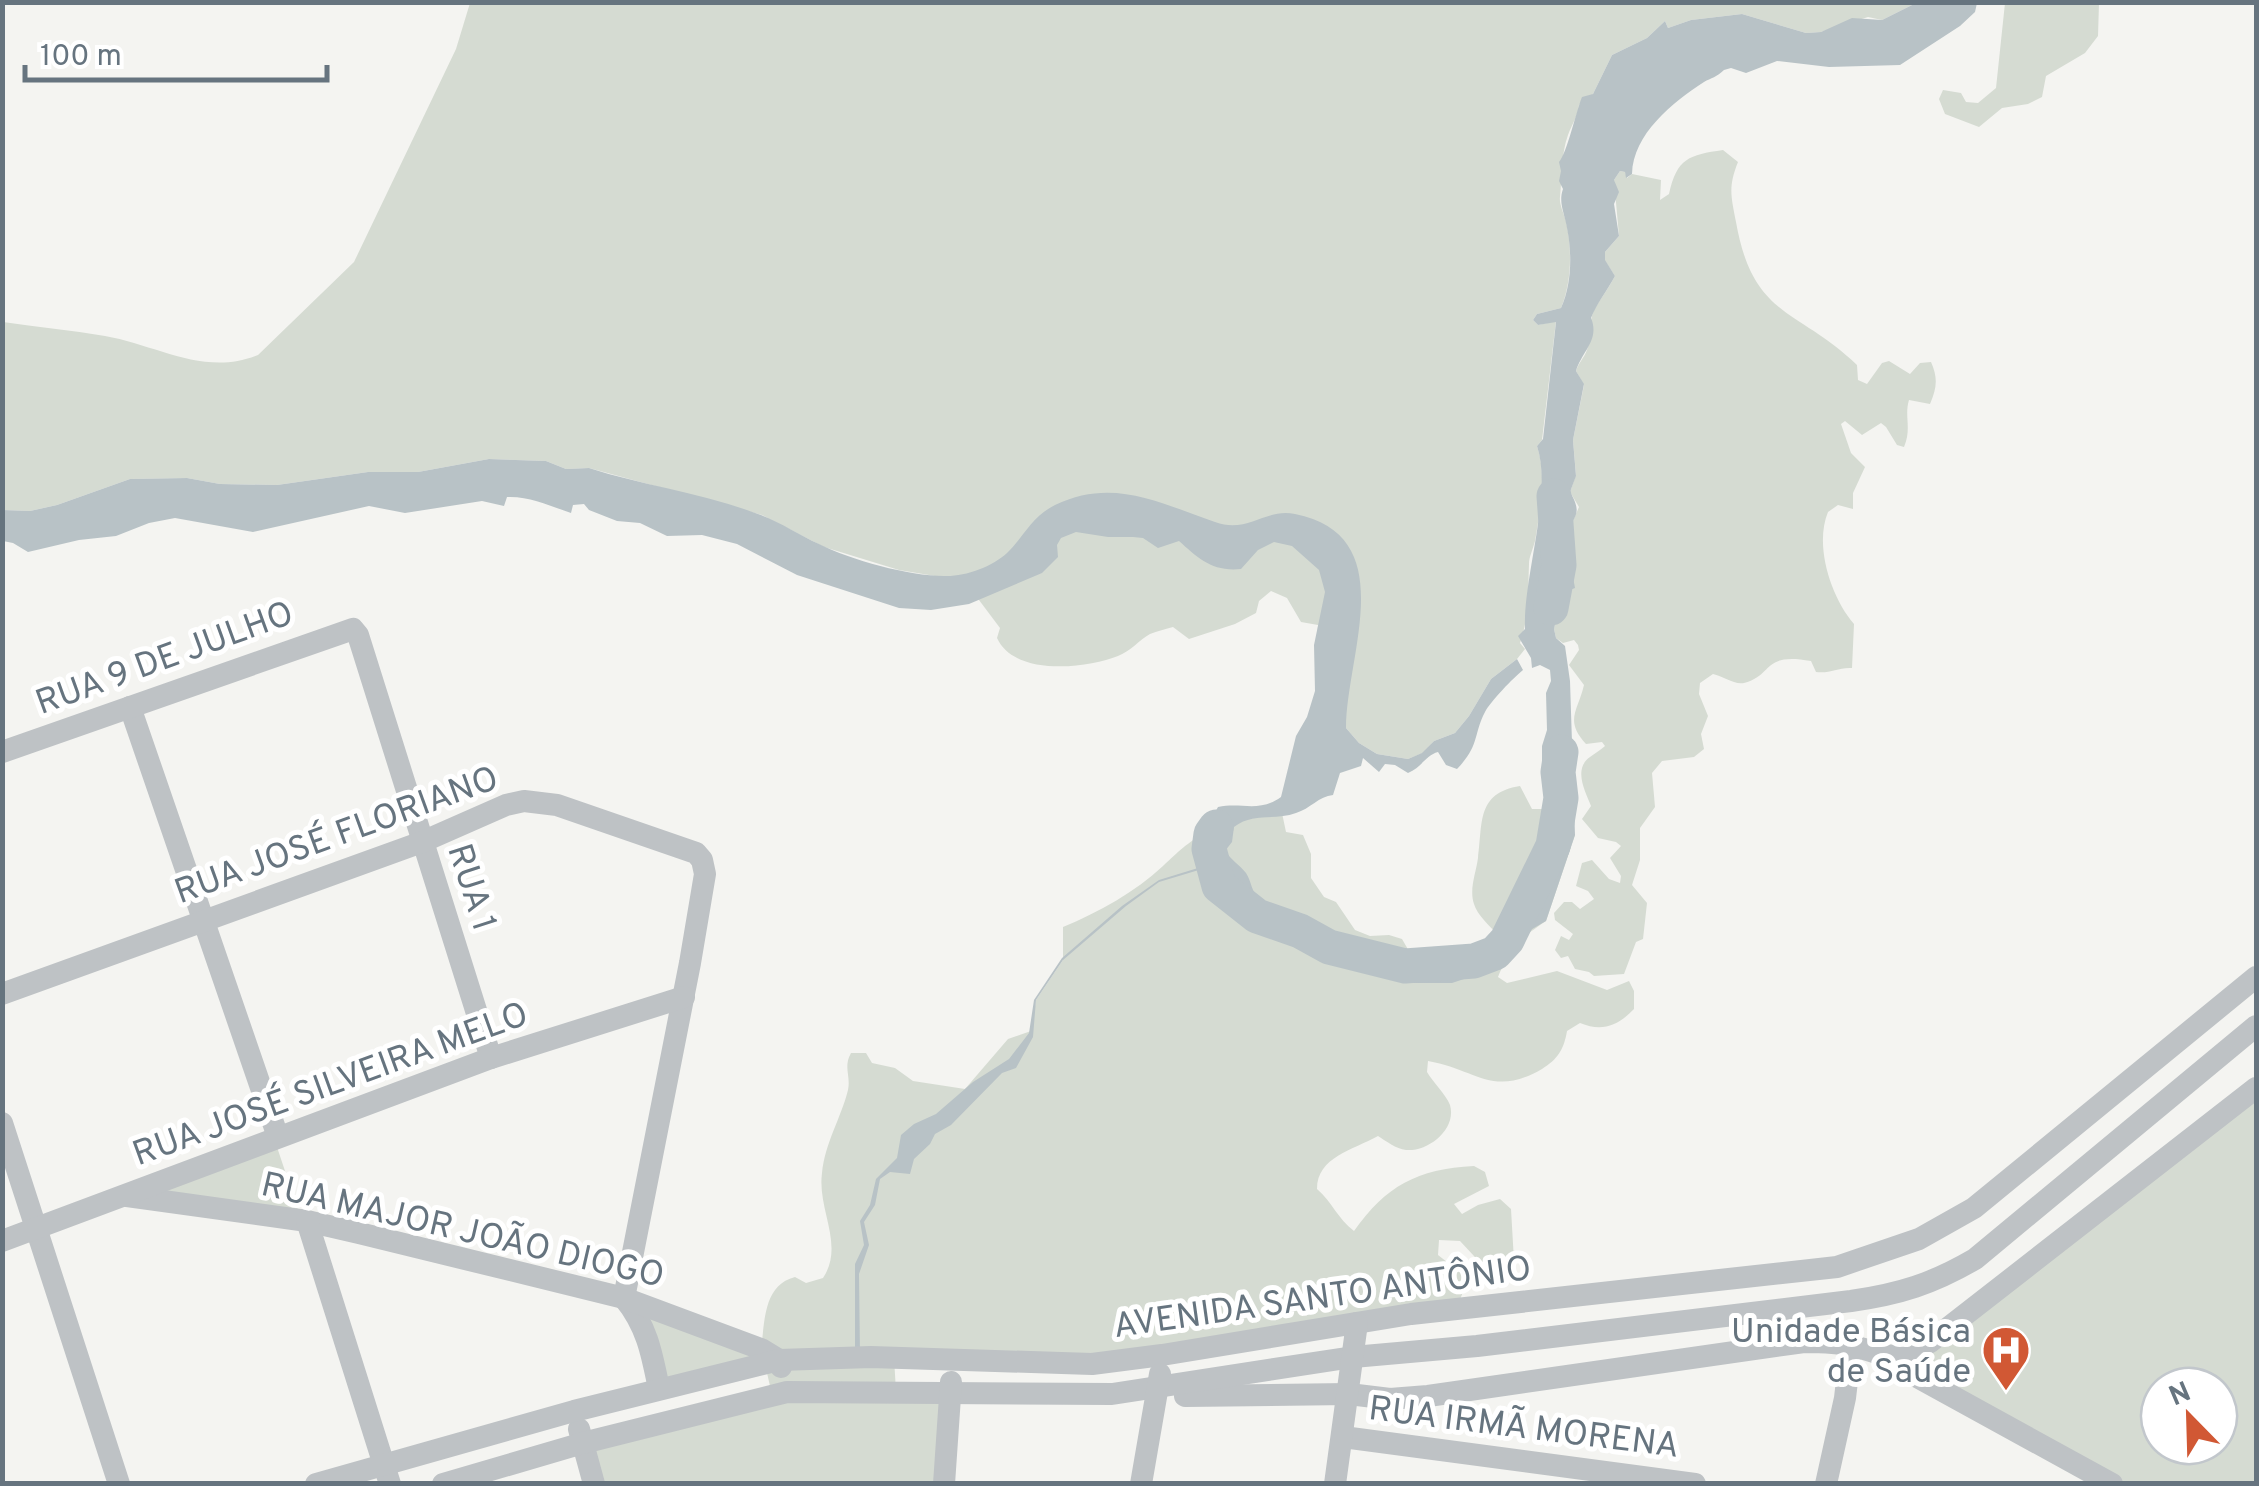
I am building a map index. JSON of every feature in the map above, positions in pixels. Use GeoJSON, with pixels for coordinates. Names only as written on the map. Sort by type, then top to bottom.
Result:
{"type":"FeatureCollection","features":[{"type":"Feature","properties":{"kind":"street","name":"RUA 9 DE JULHO"},"geometry":{"type":"LineString","coordinates":[[2,752],[350,628]]}},
{"type":"Feature","properties":{"kind":"street","name":"RUA 1"},"geometry":{"type":"LineString","coordinates":[[350,628],[358,634],[491,1058]]}},
{"type":"Feature","properties":{"kind":"street"},"geometry":{"type":"LineString","coordinates":[[130,707],[278,1137]]}},
{"type":"Feature","properties":{"kind":"street","name":"RUA JOSÉ FLORIANO"},"geometry":{"type":"LineString","coordinates":[[2,994],[422,842],[506,805],[538,801],[696,853],[702,860],[705,874],[684,997]]}},
{"type":"Feature","properties":{"kind":"street","name":"AVENIDA SANTO ANTÔNIO"},"geometry":{"type":"LineString","coordinates":[[316,1484],[387,1474],[574,1412],[779,1360],[871,1357],[1092,1364],[1357,1323],[1807,1272],[1877,1256],[1947,1225],[1994,1194],[2256,977]]}},
{"type":"Feature","properties":{"kind":"street"},"geometry":{"type":"LineString","coordinates":[[658,1389],[641,1318],[624,1298],[684,997]]}},
{"type":"Feature","properties":{"kind":"street","name":"RUA JOSÉ SILVEIRA MELO"},"geometry":{"type":"LineString","coordinates":[[2,1240],[491,1058],[684,997]]}},
{"type":"Feature","properties":{"kind":"street","name":"AVENIDA SANTO ANTÔNIO"},"geometry":{"type":"LineString","coordinates":[[443,1484],[583,1443],[788,1392],[1085,1396],[1157,1392],[1354,1357],[1851,1301],[1929,1284],[1974,1259],[2002,1237],[2256,1026]]}},
{"type":"Feature","properties":{"kind":"street"},"geometry":{"type":"LineString","coordinates":[[1881,1357],[1907,1354],[1930,1342],[2256,1088]]}},
{"type":"Feature","properties":{"kind":"street"},"geometry":{"type":"LineString","coordinates":[[2,1122],[119,1484]]}},
{"type":"Feature","properties":{"kind":"street","name":"RUA MAJOR JOÃO DIOGO"},"geometry":{"type":"LineString","coordinates":[[123,1196],[306,1222],[624,1298],[706,1326],[779,1360]]}},
{"type":"Feature","properties":{"kind":"street"},"geometry":{"type":"LineString","coordinates":[[306,1222],[387,1474]]}},
{"type":"Feature","properties":{"kind":"street"},"geometry":{"type":"LineString","coordinates":[[1335,1484],[1357,1323]]}},
{"type":"Feature","properties":{"kind":"street"},"geometry":{"type":"LineString","coordinates":[[1157,1392],[1349,1394],[1390,1399],[1774,1344],[1851,1346],[1881,1357],[2112,1484]]}},
{"type":"Feature","properties":{"kind":"street"},"geometry":{"type":"LineString","coordinates":[[1826,1484],[1845,1398],[1851,1346]]}},
{"type":"Feature","properties":{"kind":"street"},"geometry":{"type":"LineString","coordinates":[[1141,1484],[1162,1356]]}},
{"type":"Feature","properties":{"kind":"street"},"geometry":{"type":"LineString","coordinates":[[779,1360],[788,1392]]}},
{"type":"Feature","properties":{"kind":"street"},"geometry":{"type":"LineString","coordinates":[[944,1484],[952,1361]]}},
{"type":"Feature","properties":{"kind":"street"},"geometry":{"type":"LineString","coordinates":[[574,1412],[594,1484]]}},
{"type":"Feature","properties":{"kind":"street","name":"RUA IRMÃ MORENA"},"geometry":{"type":"LineString","coordinates":[[1343,1437],[1696,1484]]}},
{"type":"Feature","properties":{"kind":"shaded area"},"geometry":{"type":"Polygon","coordinates":[[[470,3],[1916,3],[1882,20],[1868,17],[1821,32],[1806,33],[1742,14],[1691,20],[1668,28],[1665,21],[1647,38],[1612,55],[1593,94],[1579,105],[1564,150],[1560,200],[1570,254],[1565,298],[1561,308],[1537,314],[1533,320],[1538,325],[1556,321],[1542,440],[1537,446],[1542,493],[1520,643],[1525,649],[1491,679],[1455,733],[1434,741],[1423,753],[1408,759],[1377,754],[1359,743],[1346,728],[1315,669],[1318,625],[1301,622],[1287,598],[1271,591],[1259,601],[1256,613],[1189,639],[1173,627],[1150,634],[1123,654],[1104,661],[1070,666],[1034,664],[1006,650],[997,638],[1000,628],[961,576],[899,570],[824,547],[762,515],[589,468],[566,469],[546,461],[489,459],[418,472],[368,472],[277,485],[220,484],[187,478],[130,479],[57,505],[30,511],[3,510],[3,322],[105,336],[200,361],[219,363],[258,355],[354,262],[456,49],[470,3]]]}},
{"type":"Feature","properties":{"kind":"shaded area"},"geometry":{"type":"Polygon","coordinates":[[[1916,3],[1977,3],[1975,12],[1960,26],[1900,65],[1829,67],[1777,61],[1746,73],[1724,70],[1692,90],[1656,121],[1639,146],[1632,174],[1626,178],[1625,172],[1620,171],[1614,180],[1619,192],[1614,204],[1619,236],[1605,252],[1605,260],[1615,276],[1591,318],[1592,339],[1576,371],[1584,384],[1573,440],[1576,476],[1570,492],[1576,512],[1569,540],[1551,546],[1549,552],[1572,572],[1575,588],[1562,593],[1554,629],[1556,638],[1565,646],[1570,681],[1575,835],[1546,921],[1522,935],[1504,963],[1488,971],[1452,983],[1406,983],[1356,970],[1312,948],[1247,927],[1219,886],[1212,866],[1159,882],[1063,960],[1036,1000],[1033,1037],[1016,1068],[1002,1073],[951,1125],[935,1134],[914,1159],[910,1174],[890,1172],[880,1179],[875,1205],[864,1222],[869,1245],[859,1274],[860,1355],[855,1356],[855,1264],[864,1245],[860,1221],[870,1205],[876,1179],[897,1158],[901,1135],[1009,1059],[1029,1033],[1034,1000],[1062,958],[1122,906],[1159,880],[1211,864],[1209,823],[1218,807],[1258,806],[1281,797],[1296,736],[1315,691],[1314,645],[1325,592],[1319,570],[1292,546],[1274,542],[1258,550],[1241,569],[1231,569],[1206,562],[1179,541],[1158,548],[1143,538],[1076,532],[1061,538],[1058,557],[1042,573],[969,604],[931,610],[899,608],[797,575],[737,544],[702,535],[667,536],[640,523],[617,521],[589,510],[584,504],[573,505],[571,513],[515,497],[507,497],[504,506],[482,501],[405,513],[369,506],[253,532],[175,518],[116,536],[28,552],[3,541],[3,510],[30,511],[57,505],[130,479],[187,478],[220,484],[277,485],[368,472],[418,472],[489,459],[546,461],[566,469],[589,468],[716,500],[766,517],[847,556],[898,570],[944,576],[986,567],[1007,553],[1047,510],[1097,493],[1136,496],[1227,525],[1274,514],[1295,514],[1328,527],[1349,546],[1359,572],[1361,602],[1346,728],[1359,743],[1377,754],[1408,759],[1422,753],[1434,741],[1455,733],[1491,679],[1517,659],[1523,670],[1488,707],[1473,746],[1457,769],[1446,765],[1438,752],[1408,773],[1385,764],[1379,772],[1363,758],[1361,766],[1340,773],[1333,795],[1296,813],[1241,822],[1234,827],[1232,842],[1225,851],[1246,873],[1260,900],[1285,920],[1341,950],[1401,965],[1464,962],[1495,953],[1502,919],[1515,887],[1548,853],[1558,825],[1557,786],[1542,778],[1550,670],[1540,665],[1532,668],[1531,658],[1518,636],[1525,629],[1540,511],[1541,465],[1537,446],[1543,439],[1556,322],[1538,325],[1533,320],[1537,314],[1561,308],[1567,289],[1570,248],[1559,162],[1582,97],[1593,94],[1612,55],[1647,38],[1665,21],[1668,28],[1691,20],[1742,14],[1806,33],[1821,32],[1852,18],[1882,20],[1916,3]]]}},
{"type":"Feature","properties":{"kind":"shaded area"},"geometry":{"type":"Polygon","coordinates":[[[2005,3],[2099,3],[2098,36],[2085,53],[2046,76],[2042,97],[2028,104],[2002,108],[1979,127],[1945,114],[1939,99],[1943,90],[1961,93],[1966,102],[1978,103],[1996,88],[2005,3]]]}},
{"type":"Feature","properties":{"kind":"shaded area"},"geometry":{"type":"Polygon","coordinates":[[[1723,150],[1738,162],[1731,192],[1736,222],[1744,254],[1766,295],[1857,365],[1858,380],[1867,384],[1882,363],[1889,361],[1910,374],[1920,363],[1931,362],[1935,388],[1930,404],[1909,400],[1904,447],[1897,445],[1881,423],[1862,435],[1845,421],[1841,424],[1851,453],[1865,467],[1853,493],[1853,509],[1838,505],[1828,512],[1823,540],[1832,586],[1854,624],[1852,668],[1816,672],[1811,661],[1784,660],[1744,683],[1713,674],[1700,683],[1699,694],[1708,716],[1701,734],[1704,749],[1694,757],[1662,761],[1652,773],[1655,807],[1640,828],[1640,860],[1632,885],[1647,903],[1643,939],[1636,942],[1624,974],[1594,976],[1575,969],[1568,956],[1561,958],[1555,950],[1561,936],[1569,940],[1573,934],[1555,920],[1554,913],[1564,902],[1572,902],[1580,909],[1594,899],[1576,886],[1582,863],[1592,860],[1609,879],[1620,883],[1621,876],[1610,858],[1621,846],[1598,838],[1582,819],[1591,806],[1582,768],[1605,746],[1602,742],[1586,744],[1579,736],[1574,722],[1584,685],[1569,665],[1578,645],[1574,640],[1563,643],[1556,638],[1554,629],[1564,570],[1549,553],[1550,546],[1569,530],[1579,507],[1570,492],[1576,475],[1573,440],[1584,385],[1576,371],[1586,353],[1594,310],[1615,276],[1605,261],[1605,252],[1619,236],[1614,180],[1620,171],[1627,178],[1632,174],[1661,180],[1660,200],[1669,194],[1676,173],[1686,160],[1723,150]]]}},
{"type":"Feature","properties":{"kind":"shaded area"},"geometry":{"type":"Polygon","coordinates":[[[1520,786],[1532,809],[1559,809],[1575,835],[1546,921],[1517,944],[1498,977],[1507,983],[1557,971],[1607,990],[1629,981],[1634,991],[1634,1009],[1609,1026],[1580,1023],[1567,1031],[1562,1048],[1552,1061],[1510,1081],[1484,1079],[1428,1061],[1427,1072],[1450,1105],[1449,1122],[1439,1137],[1423,1147],[1406,1150],[1378,1136],[1330,1162],[1323,1169],[1317,1189],[1354,1231],[1391,1191],[1419,1176],[1474,1166],[1485,1172],[1489,1186],[1454,1204],[1462,1214],[1500,1199],[1511,1209],[1514,1261],[1488,1271],[1460,1241],[1439,1240],[1438,1255],[1461,1273],[1466,1284],[1456,1310],[1162,1355],[894,1358],[896,1391],[951,1393],[944,1483],[594,1483],[583,1443],[772,1395],[765,1364],[659,1389],[624,1298],[761,1349],[765,1316],[777,1288],[795,1277],[806,1283],[823,1278],[829,1266],[831,1240],[822,1173],[848,1090],[851,1053],[866,1053],[872,1063],[895,1068],[913,1081],[965,1089],[1008,1039],[1031,1031],[1036,1000],[1063,960],[1063,927],[1129,893],[1206,832],[1282,813],[1286,832],[1303,835],[1311,854],[1311,878],[1324,897],[1336,902],[1355,930],[1370,936],[1402,939],[1417,965],[1474,961],[1495,953],[1498,935],[1478,912],[1473,898],[1482,822],[1484,811],[1496,795],[1520,786]]]}},
{"type":"Feature","properties":{"kind":"shaded area"},"geometry":{"type":"Polygon","coordinates":[[[2256,1095],[2256,1483],[2120,1483],[1898,1361],[2256,1095]]]}},
{"type":"Feature","properties":{"kind":"shaded area"},"geometry":{"type":"Polygon","coordinates":[[[275,1141],[300,1216],[142,1193],[275,1141]]]}},
{"type":"Feature","properties":{"kind":"waterway"},"geometry":{"type":"LineString","coordinates":[[1551,608],[1559,565],[1554,496]]}},
{"type":"Feature","properties":{"kind":"waterway"},"geometry":{"type":"LineString","coordinates":[[1216,827],[1209,849],[1219,886],[1257,916],[1300,931],[1329,947],[1405,966],[1474,961],[1495,953],[1507,940],[1553,846],[1561,798],[1561,752]]}},
{"type":"Feature","properties":{"kind":"place","name":"Unidade Básica de Saúde"},"geometry":{"type":"Point","coordinates":[2006,1392]}}]}
